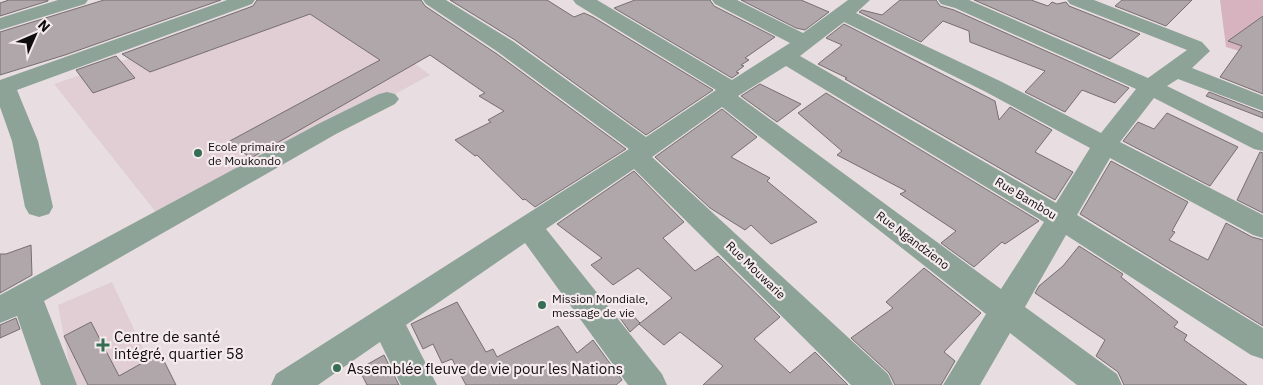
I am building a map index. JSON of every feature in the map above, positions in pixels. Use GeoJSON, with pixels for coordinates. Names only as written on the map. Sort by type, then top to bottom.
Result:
{"type":"FeatureCollection","features":[{"type":"Feature","properties":{"kind":"street"},"geometry":{"type":"LineString","coordinates":[[0,24],[78,0]]}},
{"type":"Feature","properties":{"kind":"street"},"geometry":{"type":"LineString","coordinates":[[39,207],[25,141],[2,88],[245,0]]}},
{"type":"Feature","properties":{"kind":"street","name":"Rue Mouwarie"},"geometry":{"type":"LineString","coordinates":[[433,0],[506,47],[641,152],[875,385]]}},
{"type":"Feature","properties":{"kind":"street","name":"Rue Ngandzieno"},"geometry":{"type":"LineString","coordinates":[[583,0],[727,93],[1104,385]]}},
{"type":"Feature","properties":{"kind":"street","name":"Rue Bambou"},"geometry":{"type":"LineString","coordinates":[[722,0],[795,49],[1060,218],[1263,345]]}},
{"type":"Feature","properties":{"kind":"street"},"geometry":{"type":"LineString","coordinates":[[948,0],[962,4],[1150,87],[1263,143]]}},
{"type":"Feature","properties":{"kind":"street"},"geometry":{"type":"LineString","coordinates":[[961,385],[1104,146],[1150,87],[1176,70],[1199,51],[1195,46],[1077,0]]}},
{"type":"Feature","properties":{"kind":"street"},"geometry":{"type":"LineString","coordinates":[[289,385],[795,49],[851,7],[992,86],[1263,228]]}},
{"type":"Feature","properties":{"kind":"street"},"geometry":{"type":"LineString","coordinates":[[1176,70],[1263,104]]}},
{"type":"Feature","properties":{"kind":"street"},"geometry":{"type":"LineString","coordinates":[[58,385],[13,304],[327,128],[387,99]]}},
{"type":"Feature","properties":{"kind":"street"},"geometry":{"type":"LineString","coordinates":[[528,226],[649,385]]}},
{"type":"Feature","properties":{"kind":"street"},"geometry":{"type":"LineString","coordinates":[[386,320],[419,385]]}},
{"type":"Feature","properties":{"kind":"shaded area","name":"Ecole primaire de Moukondo"},"geometry":{"type":"Polygon","coordinates":[[[301,0],[331,0],[430,75],[163,221],[54,84],[301,0]]]}},
{"type":"Feature","properties":{"kind":"shaded area"},"geometry":{"type":"Polygon","coordinates":[[[1220,0],[1263,0],[1263,58],[1226,47],[1220,0]]]}},
{"type":"Feature","properties":{"kind":"shaded area","name":"Centre de santé intégré, quartier 58"},"geometry":{"type":"Polygon","coordinates":[[[112,282],[160,385],[73,385],[58,305],[112,282]]]}},
{"type":"Feature","properties":{"kind":"building"},"geometry":{"type":"Polygon","coordinates":[[[9,0],[48,1],[0,16],[0,3],[9,0]]]}},
{"type":"Feature","properties":{"kind":"building"},"geometry":{"type":"Polygon","coordinates":[[[104,0],[221,0],[65,55],[0,75],[0,32],[104,0]]]}},
{"type":"Feature","properties":{"kind":"building"},"geometry":{"type":"Polygon","coordinates":[[[257,0],[421,0],[425,6],[497,54],[626,149],[535,207],[525,199],[523,200],[477,155],[475,156],[455,140],[491,122],[488,120],[504,111],[479,96],[485,93],[430,55],[251,158],[228,142],[380,60],[310,14],[150,72],[122,54],[253,6],[257,0]]]}},
{"type":"Feature","properties":{"kind":"building"},"geometry":{"type":"Polygon","coordinates":[[[450,0],[547,0],[574,17],[584,13],[593,17],[713,90],[646,135],[515,40],[450,0]]]}},
{"type":"Feature","properties":{"kind":"building"},"geometry":{"type":"Polygon","coordinates":[[[635,0],[710,0],[714,6],[775,37],[745,58],[749,60],[741,65],[744,66],[732,78],[614,8],[635,0]]]}},
{"type":"Feature","properties":{"kind":"building"},"geometry":{"type":"Polygon","coordinates":[[[741,0],[801,0],[829,12],[805,30],[796,28],[741,0]]]}},
{"type":"Feature","properties":{"kind":"building"},"geometry":{"type":"Polygon","coordinates":[[[900,0],[936,0],[940,6],[954,10],[1129,88],[1115,103],[1082,90],[1065,112],[1025,92],[1045,71],[970,42],[969,31],[943,21],[921,42],[859,12],[862,10],[882,15],[900,0]]]}},
{"type":"Feature","properties":{"kind":"building"},"geometry":{"type":"Polygon","coordinates":[[[974,0],[1031,0],[1048,6],[1052,2],[1057,4],[1066,2],[1069,6],[1140,34],[1110,59],[974,0]]]}},
{"type":"Feature","properties":{"kind":"building"},"geometry":{"type":"Polygon","coordinates":[[[1122,0],[1192,0],[1166,26],[1115,6],[1122,0]]]}},
{"type":"Feature","properties":{"kind":"building"},"geometry":{"type":"Polygon","coordinates":[[[1263,16],[1263,94],[1220,77],[1242,46],[1228,41],[1263,16]]]}},
{"type":"Feature","properties":{"kind":"building"},"geometry":{"type":"Polygon","coordinates":[[[844,24],[995,101],[999,120],[1010,107],[1052,130],[1035,152],[1073,172],[1055,200],[845,79],[847,78],[818,64],[842,45],[826,38],[844,24]]]}},
{"type":"Feature","properties":{"kind":"building"},"geometry":{"type":"Polygon","coordinates":[[[116,56],[135,78],[93,93],[76,70],[116,56]]]}},
{"type":"Feature","properties":{"kind":"building"},"geometry":{"type":"Polygon","coordinates":[[[760,84],[801,104],[777,122],[741,96],[760,84]]]}},
{"type":"Feature","properties":{"kind":"building"},"geometry":{"type":"Polygon","coordinates":[[[1209,92],[1263,113],[1263,118],[1206,96],[1209,92]]]}},
{"type":"Feature","properties":{"kind":"building"},"geometry":{"type":"Polygon","coordinates":[[[826,93],[1039,221],[1005,244],[1002,242],[974,267],[941,243],[956,231],[900,194],[906,191],[837,155],[842,151],[798,113],[826,93]]]}},
{"type":"Feature","properties":{"kind":"building"},"geometry":{"type":"Polygon","coordinates":[[[722,109],[757,137],[731,157],[770,178],[767,181],[817,222],[771,244],[751,225],[745,230],[710,208],[655,157],[722,109]]]}},
{"type":"Feature","properties":{"kind":"building"},"geometry":{"type":"Polygon","coordinates":[[[1167,113],[1238,147],[1210,186],[1123,141],[1138,122],[1154,129],[1167,113]]]}},
{"type":"Feature","properties":{"kind":"building"},"geometry":{"type":"Polygon","coordinates":[[[1260,152],[1263,153],[1263,213],[1237,200],[1260,152]]]}},
{"type":"Feature","properties":{"kind":"building"},"geometry":{"type":"Polygon","coordinates":[[[1111,161],[1188,202],[1172,231],[1175,232],[1169,240],[1208,260],[1226,223],[1252,237],[1263,240],[1263,326],[1080,214],[1111,161]]]}},
{"type":"Feature","properties":{"kind":"building"},"geometry":{"type":"Polygon","coordinates":[[[634,171],[684,222],[663,238],[695,271],[718,256],[780,317],[754,339],[790,373],[815,352],[848,385],[703,385],[723,366],[680,332],[664,345],[639,324],[672,298],[638,268],[613,285],[591,265],[602,258],[557,224],[634,171]]]}},
{"type":"Feature","properties":{"kind":"building"},"geometry":{"type":"Polygon","coordinates":[[[31,245],[32,275],[0,293],[0,254],[6,254],[31,245]]]}},
{"type":"Feature","properties":{"kind":"building"},"geometry":{"type":"Polygon","coordinates":[[[1079,246],[1123,274],[1121,277],[1178,322],[1174,327],[1187,335],[1184,340],[1247,385],[1124,385],[1118,372],[1096,356],[1105,340],[1035,293],[1039,286],[1063,266],[1079,246]]]}},
{"type":"Feature","properties":{"kind":"building"},"geometry":{"type":"Polygon","coordinates":[[[924,268],[981,313],[944,352],[955,361],[941,385],[895,385],[889,373],[851,338],[893,308],[886,302],[924,268]]]}},
{"type":"Feature","properties":{"kind":"building"},"geometry":{"type":"Polygon","coordinates":[[[457,302],[486,352],[493,349],[497,357],[558,326],[577,353],[593,340],[622,380],[616,385],[466,385],[452,359],[442,363],[433,344],[423,349],[411,324],[457,302]]]}},
{"type":"Feature","properties":{"kind":"building"},"geometry":{"type":"Polygon","coordinates":[[[629,311],[640,323],[630,332],[620,318],[629,311]]]}},
{"type":"Feature","properties":{"kind":"building"},"geometry":{"type":"Polygon","coordinates":[[[16,318],[20,329],[0,338],[0,325],[16,318]]]}},
{"type":"Feature","properties":{"kind":"building"},"geometry":{"type":"Polygon","coordinates":[[[91,322],[119,376],[160,353],[176,385],[88,385],[64,336],[91,322]]]}},
{"type":"Feature","properties":{"kind":"building"},"geometry":{"type":"Polygon","coordinates":[[[384,355],[399,385],[367,385],[359,369],[384,355]]]}},
{"type":"Feature","properties":{"kind":"place","name":"Ecole primaire de Moukondo"},"geometry":{"type":"Point","coordinates":[198,153]}},
{"type":"Feature","properties":{"kind":"place","name":"Mission Mondiale, message de vie"},"geometry":{"type":"Point","coordinates":[542,305]}},
{"type":"Feature","properties":{"kind":"place","name":"Centre de santé intégré, quartier 58"},"geometry":{"type":"Point","coordinates":[103,345]}},
{"type":"Feature","properties":{"kind":"place","name":"Assemblée fleuve de vie pour les Nations"},"geometry":{"type":"Point","coordinates":[337,368]}}]}
